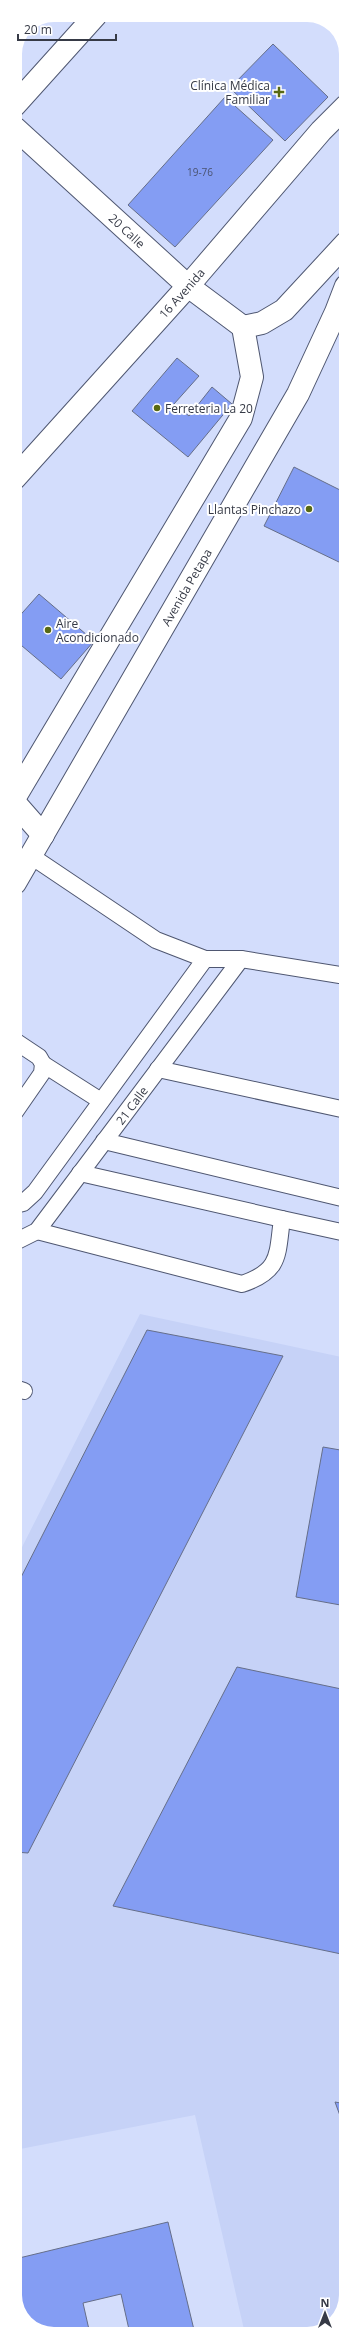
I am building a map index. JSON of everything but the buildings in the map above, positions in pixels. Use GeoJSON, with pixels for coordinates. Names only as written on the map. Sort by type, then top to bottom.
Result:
{"type":"FeatureCollection","features":[{"type":"Feature","properties":{"kind":"main road"},"geometry":{"type":"LineString","coordinates":[[22,97],[90,22]]}},
{"type":"Feature","properties":{"kind":"main road","name":"16 Avenida"},"geometry":{"type":"LineString","coordinates":[[22,470],[188,286],[321,130],[339,113]]}},
{"type":"Feature","properties":{"kind":"main road","name":"20 Calle"},"geometry":{"type":"LineString","coordinates":[[22,134],[188,286],[243,327]]}},
{"type":"Feature","properties":{"kind":"main road"},"geometry":{"type":"LineString","coordinates":[[22,785],[241,418],[252,377],[243,327],[262,323],[284,310],[339,251]]}},
{"type":"Feature","properties":{"kind":"main road","name":"Avenida Petapa"},"geometry":{"type":"LineString","coordinates":[[22,871],[298,394],[339,304]]}},
{"type":"Feature","properties":{"kind":"main road"},"geometry":{"type":"LineString","coordinates":[[22,811],[43,835]]}},
{"type":"Feature","properties":{"kind":"lane"},"geometry":{"type":"LineString","coordinates":[[31,856],[156,940],[205,959],[241,959],[339,975]]}},
{"type":"Feature","properties":{"kind":"lane"},"geometry":{"type":"LineString","coordinates":[[22,1203],[35,1192],[205,959]]}},
{"type":"Feature","properties":{"kind":"lane","name":"21 Calle"},"geometry":{"type":"LineString","coordinates":[[22,1238],[37,1231],[241,959]]}},
{"type":"Feature","properties":{"kind":"lane"},"geometry":{"type":"LineString","coordinates":[[22,1046],[39,1057],[43,1064],[101,1101]]}},
{"type":"Feature","properties":{"kind":"lane"},"geometry":{"type":"LineString","coordinates":[[22,1102],[42,1073],[43,1064]]}},
{"type":"Feature","properties":{"kind":"lane"},"geometry":{"type":"LineString","coordinates":[[158,1069],[339,1108]]}},
{"type":"Feature","properties":{"kind":"lane"},"geometry":{"type":"LineString","coordinates":[[104,1141],[339,1197]]}},
{"type":"Feature","properties":{"kind":"lane"},"geometry":{"type":"LineString","coordinates":[[80,1173],[282,1220],[339,1232]]}},
{"type":"Feature","properties":{"kind":"lane"},"geometry":{"type":"LineString","coordinates":[[37,1231],[242,1284],[259,1279],[275,1263],[282,1220]]}},
{"type":"Feature","properties":{"kind":"shaded area"},"geometry":{"type":"Polygon","coordinates":[[[140,1314],[339,1357],[339,2295],[337,2307],[334,2313],[321,2324],[311,2327],[243,2327],[195,2115],[22,2149],[22,1547],[140,1314]]]}},
{"type":"Feature","properties":{"kind":"place","name":"Clínica Médica Familiar"},"geometry":{"type":"Point","coordinates":[279,92]}},
{"type":"Feature","properties":{"kind":"place","name":"Ferreteria La 20"},"geometry":{"type":"Point","coordinates":[157,408]}},
{"type":"Feature","properties":{"kind":"place","name":"Llantas Pinchazo"},"geometry":{"type":"Point","coordinates":[309,509]}},
{"type":"Feature","properties":{"kind":"place","name":"Aire Acondicionado"},"geometry":{"type":"Point","coordinates":[48,630]}}]}
